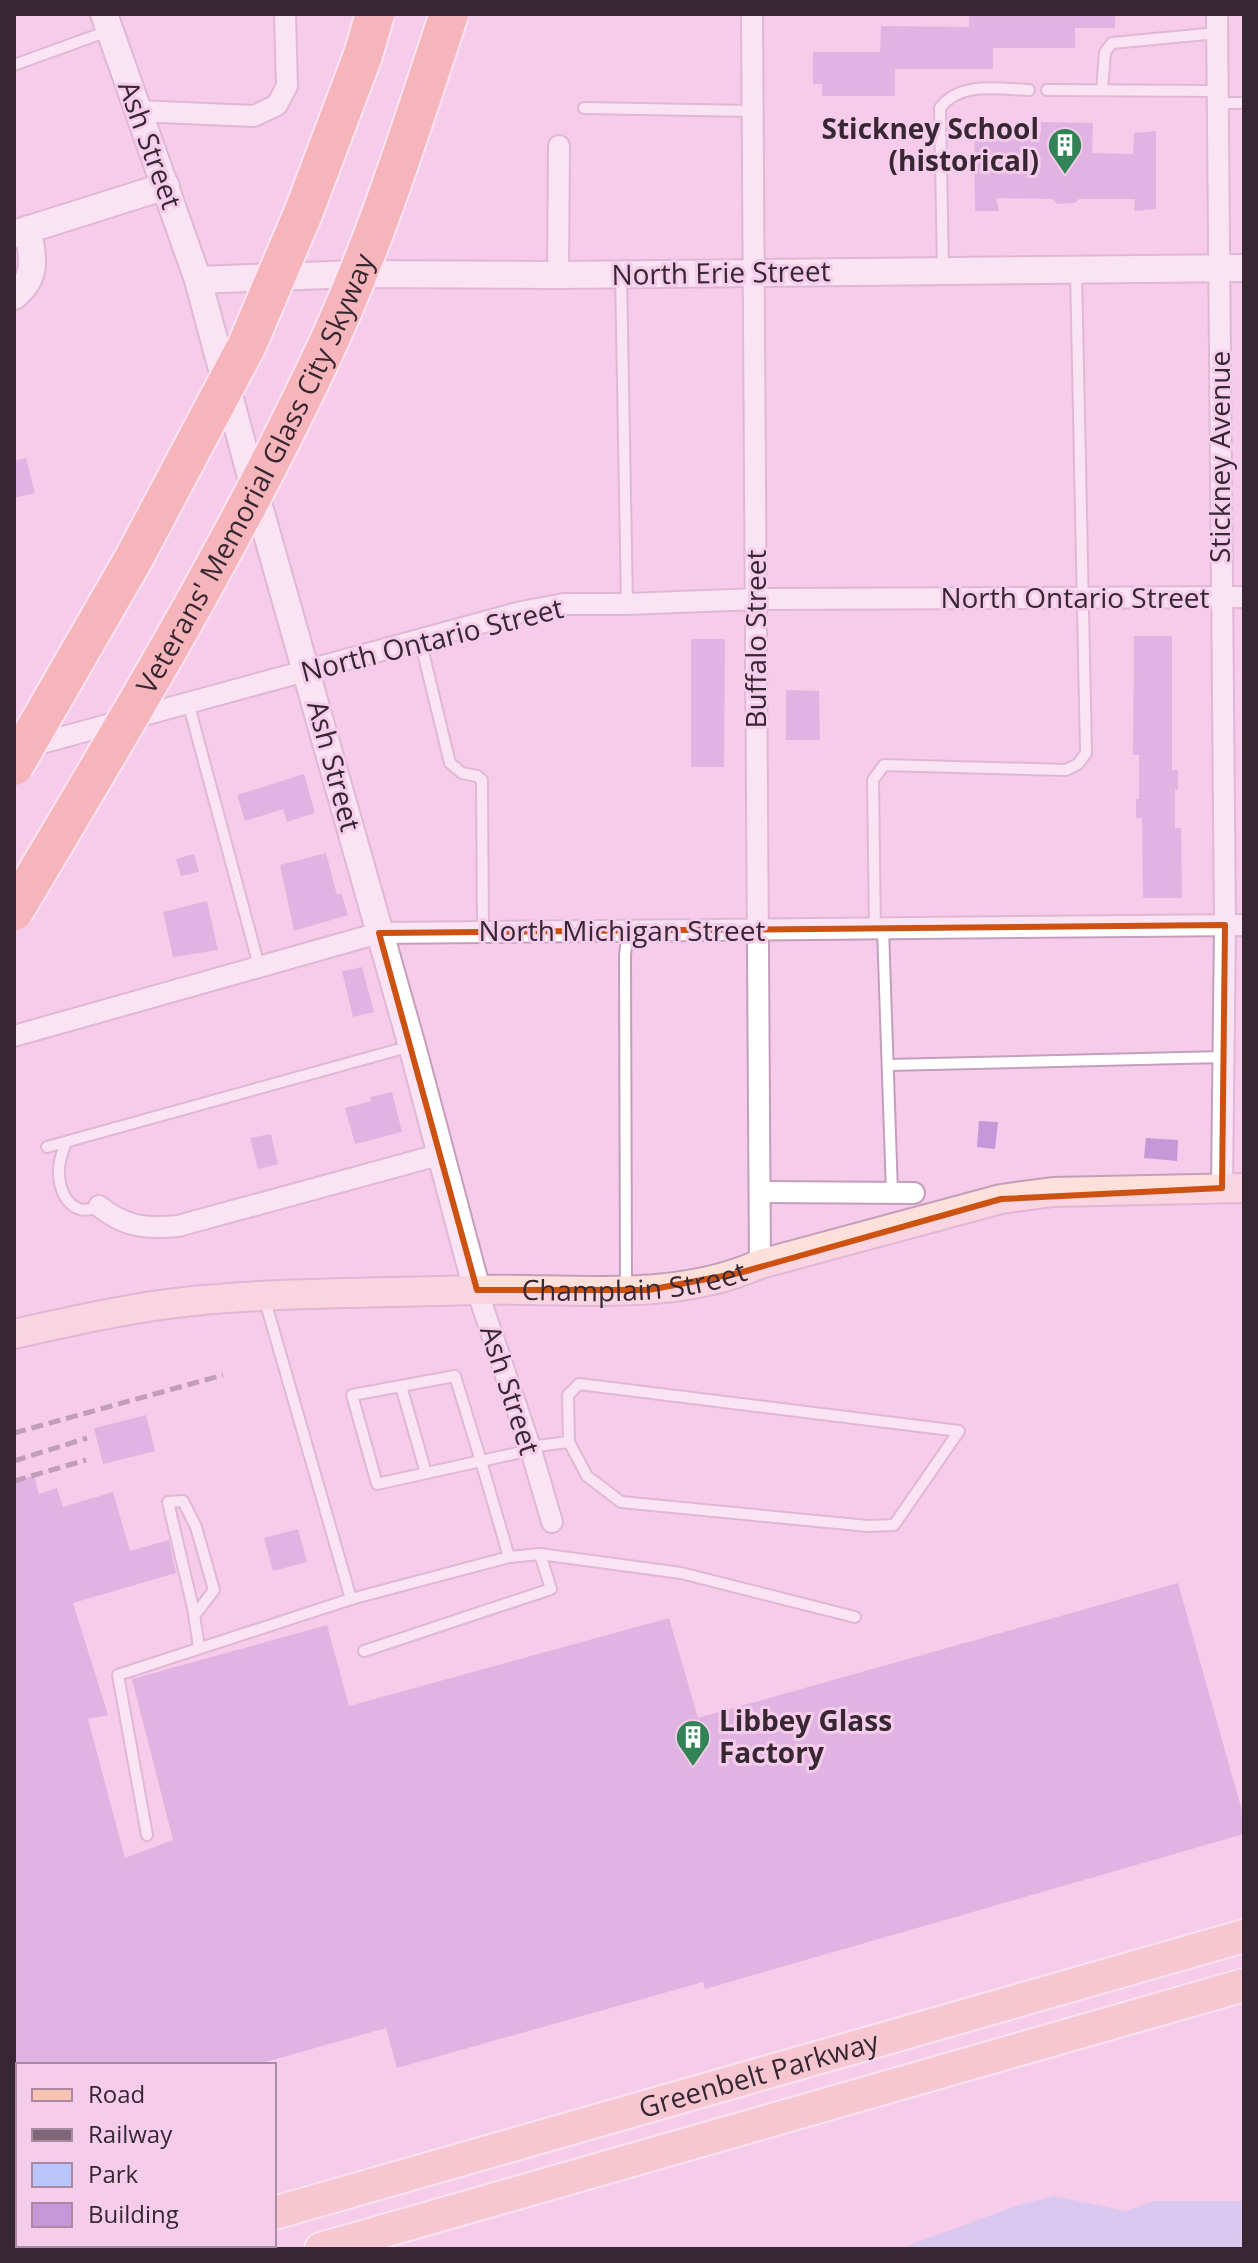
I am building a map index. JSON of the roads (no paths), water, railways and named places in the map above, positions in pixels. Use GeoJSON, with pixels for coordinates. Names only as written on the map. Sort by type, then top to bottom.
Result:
{"type":"FeatureCollection","features":[{"type":"Feature","properties":{"kind":"highway"},"geometry":{"type":"LineString","coordinates":[[14,766],[134,558],[247,345],[304,211],[363,55],[375,14]]}},
{"type":"Feature","properties":{"kind":"highway","name":"Veterans' Memorial Glass City Skyway"},"geometry":{"type":"LineString","coordinates":[[14,911],[187,620],[316,370],[384,209],[449,14]]}},
{"type":"Feature","properties":{"kind":"highway"},"geometry":{"type":"LineString","coordinates":[[14,937],[187,620]]}},
{"type":"Feature","properties":{"kind":"main road","name":"Champlain Street"},"geometry":{"type":"LineString","coordinates":[[14,1334],[86,1318],[192,1301],[477,1290],[626,1291],[704,1282],[1001,1199],[1053,1192],[1233,1188]]}},
{"type":"Feature","properties":{"kind":"main road","name":"Greenbelt Parkway"},"geometry":{"type":"LineString","coordinates":[[276,2212],[1244,1936]]}},
{"type":"Feature","properties":{"kind":"main road","name":"Greenbelt Parkway"},"geometry":{"type":"LineString","coordinates":[[321,2249],[1244,1985]]}},
{"type":"Feature","properties":{"kind":"street"},"geometry":{"type":"LineString","coordinates":[[137,111],[254,116],[277,105],[287,86],[285,14]]}},
{"type":"Feature","properties":{"kind":"street","name":"Buffalo Street"},"geometry":{"type":"LineString","coordinates":[[752,14],[760,1264]]}},
{"type":"Feature","properties":{"kind":"street","name":"Ash Street"},"geometry":{"type":"LineString","coordinates":[[107,22],[198,280],[442,1154],[477,1290],[552,1522]]}},
{"type":"Feature","properties":{"kind":"street","name":"Stickney Avenue"},"geometry":{"type":"LineString","coordinates":[[1217,23],[1218,97],[1232,268],[1221,597],[1235,925],[1224,1057],[1233,1188]]}},
{"type":"Feature","properties":{"kind":"street"},"geometry":{"type":"LineString","coordinates":[[558,275],[559,146]]}},
{"type":"Feature","properties":{"kind":"street"},"geometry":{"type":"LineString","coordinates":[[14,296],[26,287],[33,267],[21,231],[166,186]]}},
{"type":"Feature","properties":{"kind":"street","name":"North Erie Street"},"geometry":{"type":"LineString","coordinates":[[198,280],[355,274],[1232,268]]}},
{"type":"Feature","properties":{"kind":"street","name":"North Ontario Street"},"geometry":{"type":"LineString","coordinates":[[14,751],[521,612],[564,604],[756,599],[1244,597]]}},
{"type":"Feature","properties":{"kind":"street","name":"North Michigan Street"},"geometry":{"type":"LineString","coordinates":[[14,1036],[379,933],[1235,925]]}},
{"type":"Feature","properties":{"kind":"street"},"geometry":{"type":"LineString","coordinates":[[99,1206],[130,1224],[149,1229],[178,1226],[442,1154]]}},
{"type":"Feature","properties":{"kind":"street"},"geometry":{"type":"LineString","coordinates":[[760,1192],[914,1193]]}},
{"type":"Feature","properties":{"kind":"lane"},"geometry":{"type":"LineString","coordinates":[[14,65],[107,22]]}},
{"type":"Feature","properties":{"kind":"lane"},"geometry":{"type":"LineString","coordinates":[[1102,90],[1105,52],[1112,43],[1217,23]]}},
{"type":"Feature","properties":{"kind":"lane"},"geometry":{"type":"LineString","coordinates":[[943,270],[940,108],[949,96],[967,89],[1029,90]]}},
{"type":"Feature","properties":{"kind":"lane"},"geometry":{"type":"LineString","coordinates":[[1047,90],[1218,97],[1244,103]]}},
{"type":"Feature","properties":{"kind":"lane"},"geometry":{"type":"LineString","coordinates":[[584,108],[752,111]]}},
{"type":"Feature","properties":{"kind":"lane"},"geometry":{"type":"LineString","coordinates":[[892,1193],[873,780],[884,765],[1066,770],[1078,764],[1086,753],[1076,269]]}},
{"type":"Feature","properties":{"kind":"lane"},"geometry":{"type":"LineString","coordinates":[[621,274],[627,604]]}},
{"type":"Feature","properties":{"kind":"lane"},"geometry":{"type":"LineString","coordinates":[[420,640],[450,763],[462,773],[482,780],[483,932]]}},
{"type":"Feature","properties":{"kind":"lane"},"geometry":{"type":"LineString","coordinates":[[188,702],[259,966]]}},
{"type":"Feature","properties":{"kind":"lane"},"geometry":{"type":"LineString","coordinates":[[626,1291],[625,955],[628,931]]}},
{"type":"Feature","properties":{"kind":"lane"},"geometry":{"type":"LineString","coordinates":[[47,1147],[412,1046]]}},
{"type":"Feature","properties":{"kind":"lane"},"geometry":{"type":"LineString","coordinates":[[888,1065],[1224,1057]]}},
{"type":"Feature","properties":{"kind":"lane"},"geometry":{"type":"LineString","coordinates":[[66,1142],[59,1171],[68,1201],[79,1210],[88,1212],[99,1206]]}},
{"type":"Feature","properties":{"kind":"lane"},"geometry":{"type":"LineString","coordinates":[[264,1297],[351,1599]]}},
{"type":"Feature","properties":{"kind":"lane"},"geometry":{"type":"LineString","coordinates":[[509,1557],[481,1461],[455,1376],[352,1395],[377,1484],[481,1461],[530,1449],[569,1442]]}},
{"type":"Feature","properties":{"kind":"lane"},"geometry":{"type":"LineString","coordinates":[[579,1384],[959,1431],[894,1525],[868,1526],[621,1502],[587,1476],[569,1442],[568,1395],[579,1384]]}},
{"type":"Feature","properties":{"kind":"lane"},"geometry":{"type":"LineString","coordinates":[[401,1386],[426,1473]]}},
{"type":"Feature","properties":{"kind":"lane"},"geometry":{"type":"LineString","coordinates":[[194,1616],[214,1590],[196,1527],[183,1501],[168,1502],[199,1647]]}},
{"type":"Feature","properties":{"kind":"lane"},"geometry":{"type":"LineString","coordinates":[[364,1651],[551,1589],[540,1554]]}},
{"type":"Feature","properties":{"kind":"lane"},"geometry":{"type":"LineString","coordinates":[[147,1835],[118,1675],[351,1599],[509,1557],[540,1554],[681,1573],[855,1617]]}},
{"type":"Feature","properties":{"kind":"railway"},"geometry":{"type":"LineString","coordinates":[[14,1433],[223,1375]]}},
{"type":"Feature","properties":{"kind":"railway"},"geometry":{"type":"LineString","coordinates":[[14,1461],[87,1438]]}},
{"type":"Feature","properties":{"kind":"railway"},"geometry":{"type":"LineString","coordinates":[[14,1481],[86,1460]]}},
{"type":"Feature","properties":{"kind":"place","name":"Stickney School (historical)"},"geometry":{"type":"Point","coordinates":[1065,176]}},
{"type":"Feature","properties":{"kind":"place","name":"Libbey Glass Factory"},"geometry":{"type":"Point","coordinates":[693,1768]}}]}
